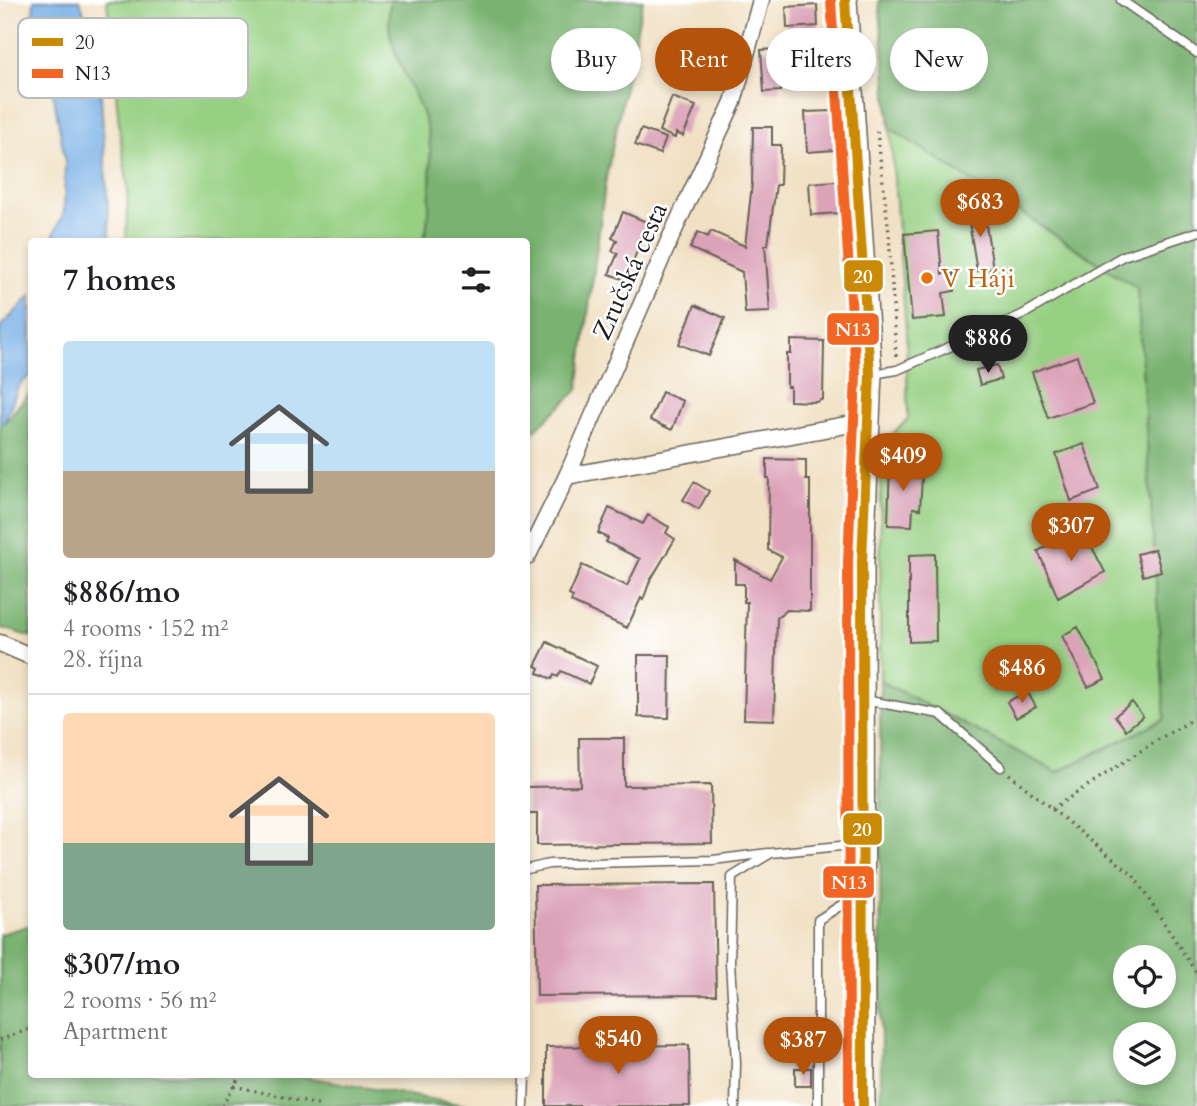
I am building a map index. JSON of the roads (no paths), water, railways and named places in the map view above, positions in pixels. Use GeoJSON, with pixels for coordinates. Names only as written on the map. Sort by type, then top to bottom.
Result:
{"type":"FeatureCollection","features":[{"type":"Feature","properties":{"kind":"main road"},"geometry":{"type":"LineString","coordinates":[[845,0],[870,374],[862,562],[863,1106]]}},
{"type":"Feature","properties":{"kind":"street","name":"Zručská cesta"},"geometry":{"type":"LineString","coordinates":[[530,551],[567,476],[669,241],[733,102],[761,0]]}},
{"type":"Feature","properties":{"kind":"street"},"geometry":{"type":"LineString","coordinates":[[567,476],[868,421]]}},
{"type":"Feature","properties":{"kind":"street"},"geometry":{"type":"LineString","coordinates":[[0,643],[28,655]]}},
{"type":"Feature","properties":{"kind":"lane"},"geometry":{"type":"LineString","coordinates":[[1121,0],[1197,54]]}},
{"type":"Feature","properties":{"kind":"lane"},"geometry":{"type":"LineString","coordinates":[[870,374],[897,370],[1022,315],[1123,256],[1197,232]]}},
{"type":"Feature","properties":{"kind":"lane"},"geometry":{"type":"LineString","coordinates":[[862,700],[940,714],[1000,767]]}},
{"type":"Feature","properties":{"kind":"lane"},"geometry":{"type":"LineString","coordinates":[[530,868],[549,864],[713,860],[862,843]]}},
{"type":"Feature","properties":{"kind":"lane"},"geometry":{"type":"LineString","coordinates":[[735,1106],[736,1062],[730,962],[732,877],[771,852]]}},
{"type":"Feature","properties":{"kind":"lane"},"geometry":{"type":"LineString","coordinates":[[818,1106],[818,920],[862,891]]}},
{"type":"Feature","properties":{"kind":"lane"},"geometry":{"type":"LineString","coordinates":[[524,1106],[525,1078]]}},
{"type":"Feature","properties":{"kind":"water"},"geometry":{"type":"Polygon","coordinates":[[[34,0],[80,0],[85,18],[33,18],[34,0]]]}},
{"type":"Feature","properties":{"kind":"water"},"geometry":{"type":"Polygon","coordinates":[[[54,98],[101,98],[110,238],[52,238],[64,212],[65,159],[54,98]]]}},
{"type":"Feature","properties":{"kind":"water"},"geometry":{"type":"Polygon","coordinates":[[[28,299],[28,378],[19,385],[4,423],[0,423],[0,327],[28,299]]]}},
{"type":"Feature","properties":{"kind":"place","name":"V Háji"},"geometry":{"type":"Point","coordinates":[927,278]}}]}
